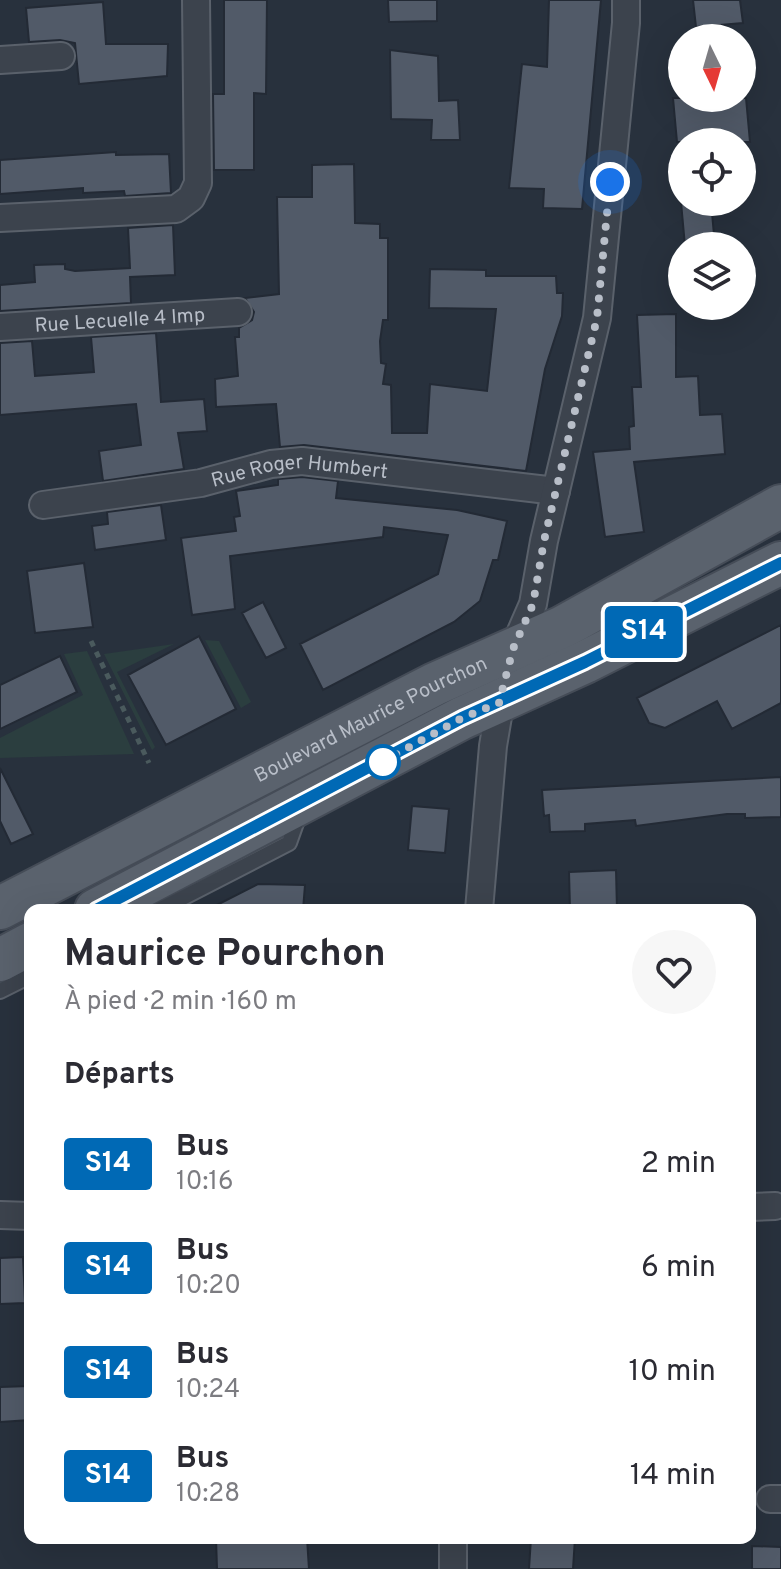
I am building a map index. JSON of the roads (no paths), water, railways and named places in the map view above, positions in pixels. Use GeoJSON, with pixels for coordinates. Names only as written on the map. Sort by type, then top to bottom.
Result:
{"type":"FeatureCollection","features":[{"type":"Feature","properties":{"kind":"main road","name":"Boulevard Maurice Pourchon"},"geometry":{"type":"LineString","coordinates":[[0,908],[435,684],[561,628],[781,506]]}},
{"type":"Feature","properties":{"kind":"main road","name":"Boulevard Maurice Pourchon"},"geometry":{"type":"LineString","coordinates":[[108,904],[462,718],[499,703],[781,563]]}},
{"type":"Feature","properties":{"kind":"main road"},"geometry":{"type":"LineString","coordinates":[[0,960],[24,947]]}},
{"type":"Feature","properties":{"kind":"street"},"geometry":{"type":"LineString","coordinates":[[0,218],[176,209],[191,198],[198,183],[196,0]]}},
{"type":"Feature","properties":{"kind":"street"},"geometry":{"type":"LineString","coordinates":[[480,904],[499,703],[513,649],[533,604],[597,318],[626,0]]}},
{"type":"Feature","properties":{"kind":"street"},"geometry":{"type":"LineString","coordinates":[[0,60],[61,56]]}},
{"type":"Feature","properties":{"kind":"street","name":"Rue Lecuelle 4 Imp"},"geometry":{"type":"LineString","coordinates":[[0,327],[238,312]]}},
{"type":"Feature","properties":{"kind":"street","name":"Rue Roger Humbert"},"geometry":{"type":"LineString","coordinates":[[43,505],[201,483],[271,464],[302,461],[556,491]]}},
{"type":"Feature","properties":{"kind":"street"},"geometry":{"type":"LineString","coordinates":[[0,1215],[24,1216]]}},
{"type":"Feature","properties":{"kind":"street"},"geometry":{"type":"LineString","coordinates":[[453,1544],[453,1569]]}},
{"type":"Feature","properties":{"kind":"lane"},"geometry":{"type":"LineString","coordinates":[[171,904],[289,843],[303,802]]}},
{"type":"Feature","properties":{"kind":"lane"},"geometry":{"type":"LineString","coordinates":[[0,991],[24,979]]}}]}
